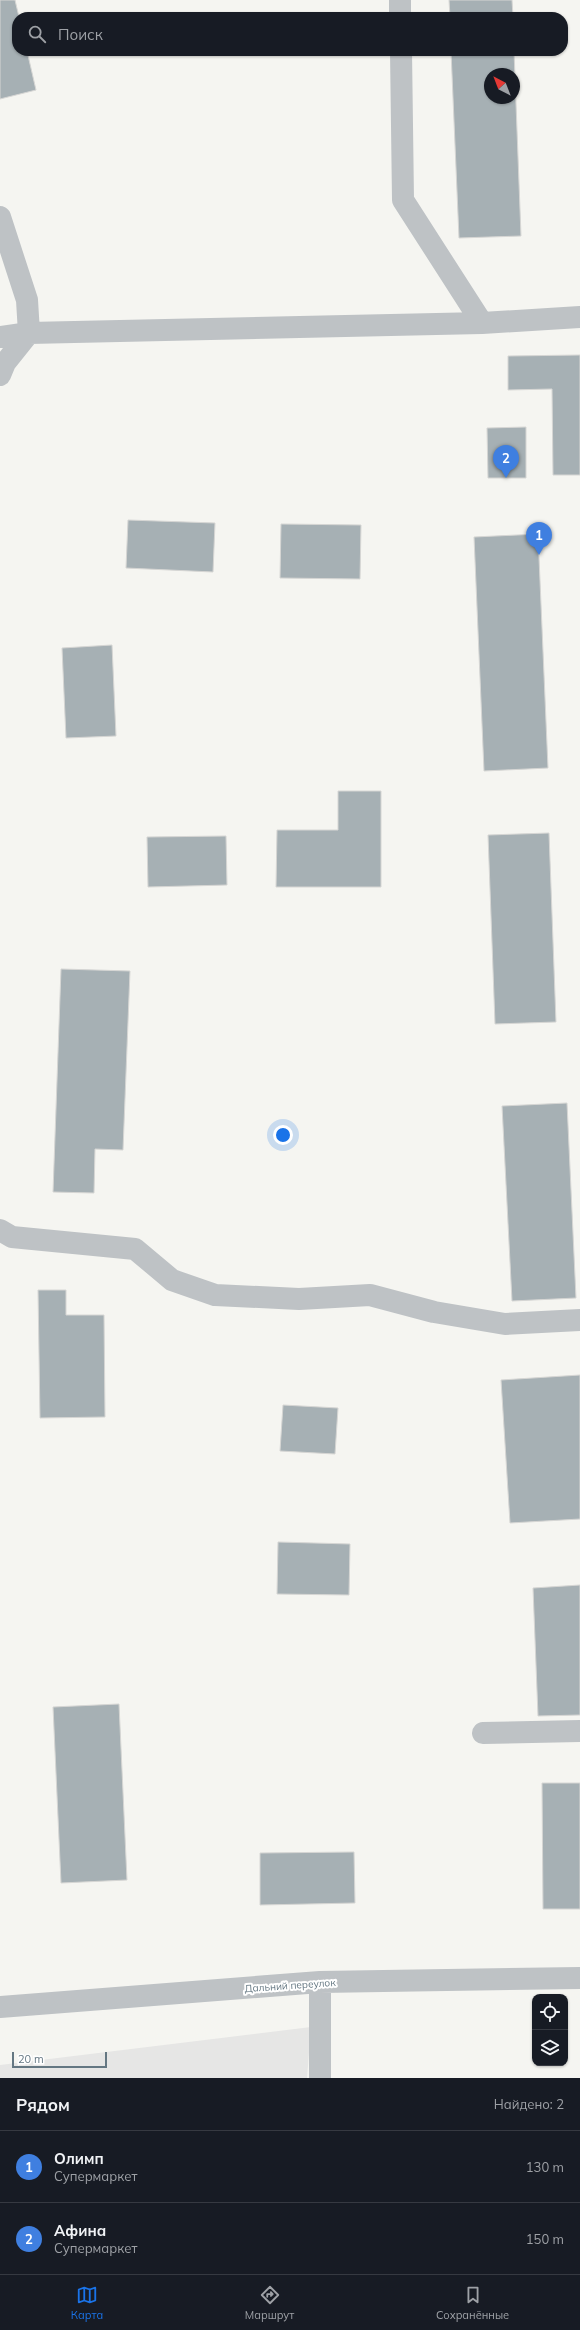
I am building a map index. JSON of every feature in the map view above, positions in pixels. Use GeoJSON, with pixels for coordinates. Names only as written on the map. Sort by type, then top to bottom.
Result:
{"type":"FeatureCollection","features":[{"type":"Feature","properties":{"kind":"street"},"geometry":{"type":"LineString","coordinates":[[400,0],[400,12]]}},
{"type":"Feature","properties":{"kind":"street"},"geometry":{"type":"LineString","coordinates":[[401,56],[403,200],[482,323]]}},
{"type":"Feature","properties":{"kind":"street"},"geometry":{"type":"LineString","coordinates":[[0,217],[28,300],[29,334],[5,363],[0,376]]}},
{"type":"Feature","properties":{"kind":"street"},"geometry":{"type":"LineString","coordinates":[[0,337],[29,334],[482,323],[580,317]]}},
{"type":"Feature","properties":{"kind":"street"},"geometry":{"type":"LineString","coordinates":[[0,1230],[12,1237],[135,1249],[172,1280],[215,1295],[299,1299],[370,1295],[434,1312],[505,1324],[580,1320]]}},
{"type":"Feature","properties":{"kind":"street"},"geometry":{"type":"LineString","coordinates":[[483,1733],[580,1731]]}},
{"type":"Feature","properties":{"kind":"street","name":"Дальний переулок"},"geometry":{"type":"LineString","coordinates":[[0,2007],[320,1982],[580,1978]]}},
{"type":"Feature","properties":{"kind":"street"},"geometry":{"type":"LineString","coordinates":[[320,1982],[320,2078]]}},
{"type":"Feature","properties":{"kind":"shaded area"},"geometry":{"type":"Polygon","coordinates":[[[311,2027],[307,2078],[0,2078],[0,2065],[311,2027]]]}},
{"type":"Feature","properties":{"kind":"building"},"geometry":{"type":"Polygon","coordinates":[[[0,0],[15,0],[18,12],[12,12],[12,56],[28,56],[36,90],[0,99],[0,0]]]}},
{"type":"Feature","properties":{"kind":"building"},"geometry":{"type":"Polygon","coordinates":[[[449,0],[512,0],[513,12],[450,12],[449,0]]]}},
{"type":"Feature","properties":{"kind":"building"},"geometry":{"type":"Polygon","coordinates":[[[451,56],[514,56],[515,68],[484,68],[484,104],[516,104],[521,236],[459,238],[451,56]]]}},
{"type":"Feature","properties":{"kind":"building"},"geometry":{"type":"Polygon","coordinates":[[[580,355],[580,475],[553,475],[552,389],[508,390],[508,356],[580,355]]]}},
{"type":"Feature","properties":{"kind":"building"},"geometry":{"type":"Polygon","coordinates":[[[526,427],[526,478],[488,478],[487,428],[526,427]]]}},
{"type":"Feature","properties":{"kind":"building"},"geometry":{"type":"Polygon","coordinates":[[[128,520],[215,523],[213,572],[126,568],[128,520]]]}},
{"type":"Feature","properties":{"kind":"building"},"geometry":{"type":"Polygon","coordinates":[[[281,524],[361,525],[360,579],[280,578],[281,524]]]}},
{"type":"Feature","properties":{"kind":"building"},"geometry":{"type":"Polygon","coordinates":[[[538,534],[548,768],[484,771],[474,537],[538,534]]]}},
{"type":"Feature","properties":{"kind":"building"},"geometry":{"type":"Polygon","coordinates":[[[112,645],[116,736],[66,738],[62,648],[112,645]]]}},
{"type":"Feature","properties":{"kind":"building"},"geometry":{"type":"Polygon","coordinates":[[[338,791],[381,791],[381,887],[276,887],[277,830],[338,830],[338,791]]]}},
{"type":"Feature","properties":{"kind":"building"},"geometry":{"type":"Polygon","coordinates":[[[549,833],[556,1022],[495,1024],[488,835],[549,833]]]}},
{"type":"Feature","properties":{"kind":"building"},"geometry":{"type":"Polygon","coordinates":[[[226,836],[227,885],[148,887],[147,837],[226,836]]]}},
{"type":"Feature","properties":{"kind":"building"},"geometry":{"type":"Polygon","coordinates":[[[61,969],[130,971],[123,1150],[95,1149],[94,1193],[53,1192],[61,969]]]}},
{"type":"Feature","properties":{"kind":"building"},"geometry":{"type":"Polygon","coordinates":[[[567,1103],[576,1298],[512,1301],[502,1106],[567,1103]]]}},
{"type":"Feature","properties":{"kind":"building"},"geometry":{"type":"Polygon","coordinates":[[[38,1290],[66,1290],[66,1315],[104,1315],[105,1417],[40,1418],[38,1290]]]}},
{"type":"Feature","properties":{"kind":"building"},"geometry":{"type":"Polygon","coordinates":[[[580,1375],[580,1519],[510,1523],[501,1380],[580,1375]]]}},
{"type":"Feature","properties":{"kind":"building"},"geometry":{"type":"Polygon","coordinates":[[[283,1405],[338,1408],[335,1454],[280,1451],[283,1405]]]}},
{"type":"Feature","properties":{"kind":"building"},"geometry":{"type":"Polygon","coordinates":[[[278,1542],[350,1544],[349,1595],[277,1594],[278,1542]]]}},
{"type":"Feature","properties":{"kind":"building"},"geometry":{"type":"Polygon","coordinates":[[[580,1585],[580,1715],[538,1716],[533,1588],[580,1585]]]}},
{"type":"Feature","properties":{"kind":"building"},"geometry":{"type":"Polygon","coordinates":[[[119,1704],[127,1880],[61,1883],[53,1707],[119,1704]]]}},
{"type":"Feature","properties":{"kind":"building"},"geometry":{"type":"Polygon","coordinates":[[[542,1783],[580,1783],[580,1909],[543,1909],[542,1783]]]}},
{"type":"Feature","properties":{"kind":"building"},"geometry":{"type":"Polygon","coordinates":[[[354,1852],[355,1903],[260,1905],[260,1853],[354,1852]]]}},
{"type":"Feature","properties":{"kind":"place","name":"Афина"},"geometry":{"type":"Point","coordinates":[506,478]}},
{"type":"Feature","properties":{"kind":"place","name":"Олимп"},"geometry":{"type":"Point","coordinates":[539,555]}}]}
